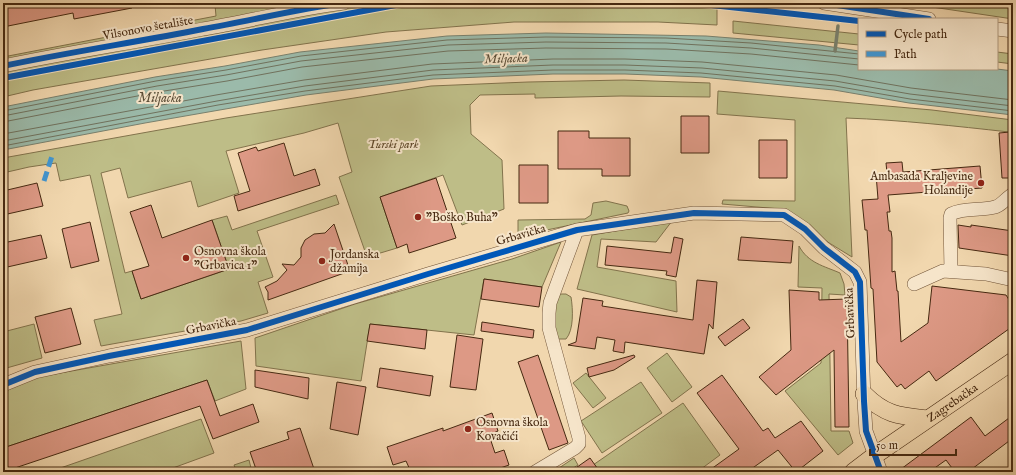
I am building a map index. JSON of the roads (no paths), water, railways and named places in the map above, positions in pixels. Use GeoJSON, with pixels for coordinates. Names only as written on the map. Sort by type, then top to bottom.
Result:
{"type":"FeatureCollection","features":[{"type":"Feature","properties":{"kind":"main road","name":"Zagrebačka"},"geometry":{"type":"LineString","coordinates":[[853,472],[927,419],[1013,361]]}},
{"type":"Feature","properties":{"kind":"main road"},"geometry":{"type":"LineString","coordinates":[[864,394],[882,410],[902,416],[927,419]]}},
{"type":"Feature","properties":{"kind":"street","name":"Vilsonovo šetalište"},"geometry":{"type":"LineString","coordinates":[[3,66],[69,52],[204,29],[319,6],[344,3]]}},
{"type":"Feature","properties":{"kind":"street"},"geometry":{"type":"LineString","coordinates":[[824,3],[922,18]]}},
{"type":"Feature","properties":{"kind":"street"},"geometry":{"type":"LineString","coordinates":[[998,29],[1013,31]]}},
{"type":"Feature","properties":{"kind":"street"},"geometry":{"type":"LineString","coordinates":[[951,271],[951,214],[964,210],[997,207],[1006,198],[1013,194]]}},
{"type":"Feature","properties":{"kind":"street","name":"Grbavička"},"geometry":{"type":"LineString","coordinates":[[3,385],[35,372],[109,356],[247,330],[577,230],[694,213],[784,215],[805,229],[824,248],[855,272],[860,282],[866,431],[881,472]]}},
{"type":"Feature","properties":{"kind":"street"},"geometry":{"type":"LineString","coordinates":[[535,472],[579,444],[579,438],[549,328],[548,313],[550,303],[577,230]]}},
{"type":"Feature","properties":{"kind":"street"},"geometry":{"type":"LineString","coordinates":[[914,284],[943,271],[986,274],[1013,280]]}},
{"type":"Feature","properties":{"kind":"water","name":"Miljacka"},"geometry":{"type":"Polygon","coordinates":[[[546,33],[706,36],[819,45],[858,51],[858,70],[998,69],[1013,71],[1013,115],[909,103],[834,90],[701,77],[625,74],[553,74],[433,79],[306,95],[145,123],[3,150],[3,107],[155,77],[300,52],[447,36],[546,33]]]}},
{"type":"Feature","properties":{"kind":"waterway"},"geometry":{"type":"LineString","coordinates":[[835,51],[838,26]]}},
{"type":"Feature","properties":{"kind":"place","name":"Ambasada Kraljevine Holandije"},"geometry":{"type":"Point","coordinates":[981,183]}},
{"type":"Feature","properties":{"kind":"place","name":"\"Boško Buha\""},"geometry":{"type":"Point","coordinates":[418,217]}},
{"type":"Feature","properties":{"kind":"place","name":"Osnovna škola \"Grbavica 1\""},"geometry":{"type":"Point","coordinates":[186,258]}},
{"type":"Feature","properties":{"kind":"place","name":"Jordanska džamija"},"geometry":{"type":"Point","coordinates":[322,261]}},
{"type":"Feature","properties":{"kind":"place","name":"Osnovna škola Kovačići"},"geometry":{"type":"Point","coordinates":[468,429]}},
{"type":"Feature","properties":{"kind":"park label","name":"Turski park"},"geometry":{"type":"Point","coordinates":[393,144]}}]}
